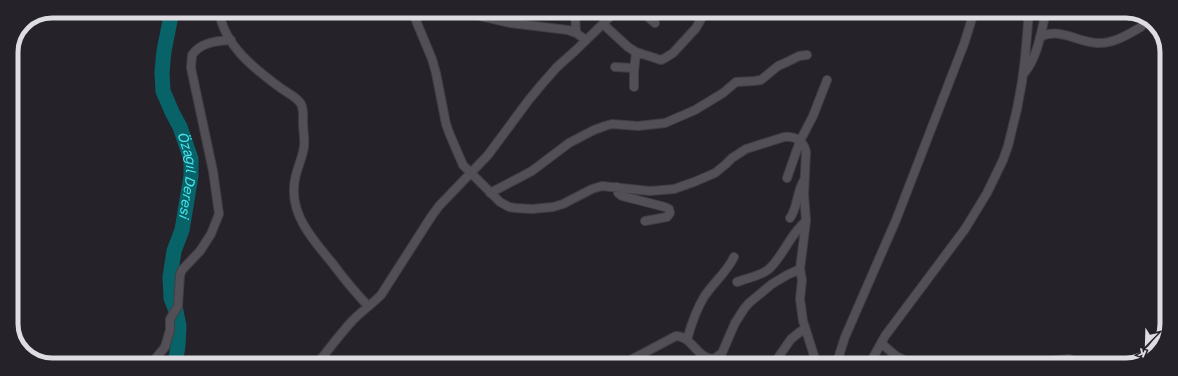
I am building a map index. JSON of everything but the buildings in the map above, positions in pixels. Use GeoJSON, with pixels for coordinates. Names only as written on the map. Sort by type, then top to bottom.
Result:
{"type":"FeatureCollection","features":[{"type":"Feature","properties":{"kind":"street"},"geometry":{"type":"LineString","coordinates":[[220,18],[222,25],[245,60],[294,97],[301,106],[303,112],[304,146],[294,188],[297,210],[314,241],[368,306]]}},
{"type":"Feature","properties":{"kind":"street"},"geometry":{"type":"LineString","coordinates":[[415,18],[432,59],[446,124],[460,159],[463,165],[490,193],[500,202],[509,207],[523,209],[553,207],[602,186],[650,191],[674,189],[714,173],[746,149],[790,136],[800,141],[806,152],[804,179],[806,221],[800,269],[802,280],[800,299],[805,328],[815,358]]}},
{"type":"Feature","properties":{"kind":"street"},"geometry":{"type":"LineString","coordinates":[[490,18],[517,24],[568,30],[576,33],[586,40]]}},
{"type":"Feature","properties":{"kind":"street"},"geometry":{"type":"LineString","coordinates":[[517,24],[518,18]]}},
{"type":"Feature","properties":{"kind":"street"},"geometry":{"type":"LineString","coordinates":[[575,18],[576,33]]}},
{"type":"Feature","properties":{"kind":"street"},"geometry":{"type":"LineString","coordinates":[[322,358],[362,310],[381,295],[431,217],[488,154],[542,84],[557,67],[609,18]]}},
{"type":"Feature","properties":{"kind":"street"},"geometry":{"type":"LineString","coordinates":[[649,18],[655,23]]}},
{"type":"Feature","properties":{"kind":"street"},"geometry":{"type":"LineString","coordinates":[[603,24],[628,47],[636,52],[661,60],[673,53],[696,28],[702,18]]}},
{"type":"Feature","properties":{"kind":"street"},"geometry":{"type":"LineString","coordinates":[[838,358],[845,337],[896,220],[964,44],[972,18]]}},
{"type":"Feature","properties":{"kind":"street"},"geometry":{"type":"LineString","coordinates":[[873,358],[891,327],[965,228],[989,188],[1003,160],[1017,109],[1023,74],[1028,18]]}},
{"type":"Feature","properties":{"kind":"street"},"geometry":{"type":"LineString","coordinates":[[1023,74],[1028,68],[1036,52],[1045,18]]}},
{"type":"Feature","properties":{"kind":"street"},"geometry":{"type":"LineString","coordinates":[[1040,37],[1051,33],[1061,34],[1087,42],[1104,43],[1111,42],[1141,27]]}},
{"type":"Feature","properties":{"kind":"street"},"geometry":{"type":"LineString","coordinates":[[156,358],[165,347],[170,330],[170,319],[178,306],[180,275],[182,270],[200,251],[217,220],[218,214],[213,171],[191,68],[192,54],[201,46],[213,42],[231,40]]}},
{"type":"Feature","properties":{"kind":"street"},"geometry":{"type":"LineString","coordinates":[[634,87],[636,52]]}},
{"type":"Feature","properties":{"kind":"street"},"geometry":{"type":"LineString","coordinates":[[490,193],[532,171],[569,143],[594,130],[612,124],[638,126],[665,123],[695,110],[723,93],[736,82],[761,80],[778,66],[799,56],[807,55]]}},
{"type":"Feature","properties":{"kind":"street"},"geometry":{"type":"LineString","coordinates":[[615,67],[634,68]]}},
{"type":"Feature","properties":{"kind":"street"},"geometry":{"type":"LineString","coordinates":[[787,178],[800,141],[813,116],[827,80]]}},
{"type":"Feature","properties":{"kind":"street"},"geometry":{"type":"LineString","coordinates":[[790,218],[794,213],[797,194],[804,179]]}},
{"type":"Feature","properties":{"kind":"street"},"geometry":{"type":"LineString","coordinates":[[617,187],[618,193],[622,196],[669,209],[670,213],[667,217],[645,221]]}},
{"type":"Feature","properties":{"kind":"street"},"geometry":{"type":"LineString","coordinates":[[737,282],[768,270],[796,230],[806,221]]}},
{"type":"Feature","properties":{"kind":"street"},"geometry":{"type":"LineString","coordinates":[[687,340],[695,317],[705,296],[727,269],[734,257]]}},
{"type":"Feature","properties":{"kind":"street"},"geometry":{"type":"LineString","coordinates":[[634,358],[676,336],[681,336],[687,340],[705,357],[714,358],[718,356],[722,353],[740,314],[749,303],[772,284],[800,269]]}},
{"type":"Feature","properties":{"kind":"street"},"geometry":{"type":"LineString","coordinates":[[777,358],[791,339],[805,328]]}},
{"type":"Feature","properties":{"kind":"street"},"geometry":{"type":"LineString","coordinates":[[881,343],[900,358]]}},
{"type":"Feature","properties":{"kind":"waterway","name":"Özağıl Deresi"},"geometry":{"type":"LineString","coordinates":[[171,18],[164,51],[162,72],[163,91],[180,127],[191,159],[191,176],[182,230],[174,251],[170,277],[171,298],[176,311],[179,326],[176,358]]}}]}
